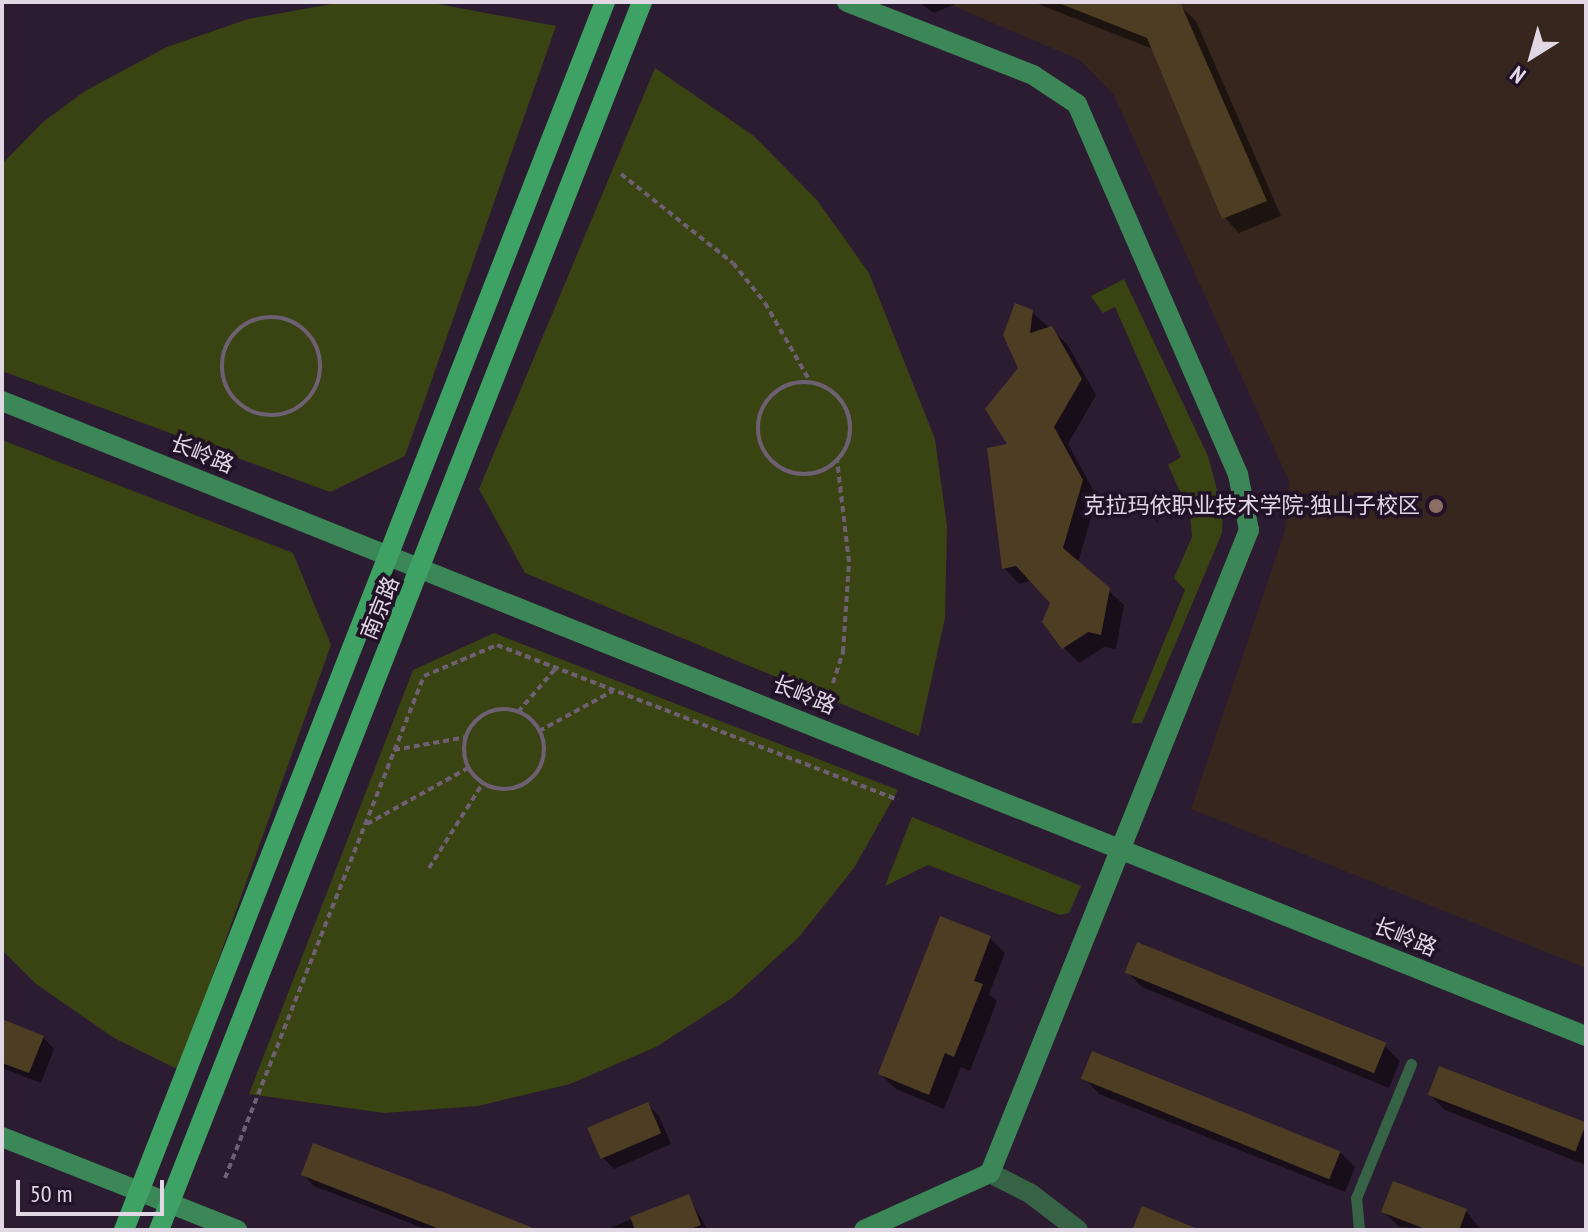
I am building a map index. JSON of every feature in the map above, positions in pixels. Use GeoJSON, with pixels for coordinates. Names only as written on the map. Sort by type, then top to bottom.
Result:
{"type":"FeatureCollection","features":[{"type":"Feature","properties":{"kind":"main road","name":"南京路"},"geometry":{"type":"LineString","coordinates":[[124,1230],[605,2]]}},
{"type":"Feature","properties":{"kind":"main road","name":"南京路"},"geometry":{"type":"LineString","coordinates":[[159,1230],[642,2]]}},
{"type":"Feature","properties":{"kind":"street"},"geometry":{"type":"LineString","coordinates":[[847,2],[1033,75],[1077,104],[1238,474],[1249,530],[1124,850],[990,1173],[864,1230]]}},
{"type":"Feature","properties":{"kind":"street","name":"长岭路"},"geometry":{"type":"LineString","coordinates":[[2,401],[1586,1036]]}},
{"type":"Feature","properties":{"kind":"street"},"geometry":{"type":"LineString","coordinates":[[2,1137],[237,1230]]}},
{"type":"Feature","properties":{"kind":"street"},"geometry":{"type":"LineString","coordinates":[[990,1173],[1031,1194],[1078,1230]]}},
{"type":"Feature","properties":{"kind":"lane"},"geometry":{"type":"LineString","coordinates":[[1359,1230],[1356,1198],[1411,1064]]}},
{"type":"Feature","properties":{"kind":"path"},"geometry":{"type":"LineString","coordinates":[[621,174],[733,263],[765,303],[811,383]]}},
{"type":"Feature","properties":{"kind":"path"},"geometry":{"type":"LineString","coordinates":[[263,316],[300,325],[320,357],[312,394],[280,415],[243,406],[222,374],[223,355],[231,337],[263,316]]}},
{"type":"Feature","properties":{"kind":"path"},"geometry":{"type":"LineString","coordinates":[[811,383],[831,390],[850,420],[849,439],[837,460],[812,474],[793,474],[777,466],[758,436],[765,401],[779,389],[811,383]]}},
{"type":"Feature","properties":{"kind":"path"},"geometry":{"type":"LineString","coordinates":[[833,683],[843,652],[849,562],[837,460]]}},
{"type":"Feature","properties":{"kind":"path"},"geometry":{"type":"LineString","coordinates":[[225,1178],[424,676],[497,645],[898,800]]}},
{"type":"Feature","properties":{"kind":"path"},"geometry":{"type":"LineString","coordinates":[[518,712],[556,668]]}},
{"type":"Feature","properties":{"kind":"path"},"geometry":{"type":"LineString","coordinates":[[539,731],[613,691]]}},
{"type":"Feature","properties":{"kind":"path"},"geometry":{"type":"LineString","coordinates":[[495,710],[518,712],[539,731],[544,755],[528,781],[514,788],[483,783],[470,767],[467,737],[481,716],[495,710]]}},
{"type":"Feature","properties":{"kind":"path"},"geometry":{"type":"LineString","coordinates":[[394,750],[467,737]]}},
{"type":"Feature","properties":{"kind":"path"},"geometry":{"type":"LineString","coordinates":[[365,825],[470,767]]}},
{"type":"Feature","properties":{"kind":"path"},"geometry":{"type":"LineString","coordinates":[[429,868],[483,783]]}},
{"type":"Feature","properties":{"kind":"shaded area","name":"克拉玛依职业技术学院-独山子校区"},"geometry":{"type":"Polygon","coordinates":[[[944,2],[1586,2],[1586,968],[1191,809],[1285,531],[1289,481],[1114,95],[1080,60],[944,2]]]}},
{"type":"Feature","properties":{"kind":"green space"},"geometry":{"type":"Polygon","coordinates":[[[427,2],[556,26],[405,456],[330,492],[2,371],[2,164],[43,122],[85,91],[167,47],[248,19],[337,3],[427,2]]]}},
{"type":"Feature","properties":{"kind":"green space"},"geometry":{"type":"Polygon","coordinates":[[[655,68],[754,136],[817,200],[869,273],[935,439],[947,526],[945,618],[919,736],[525,573],[479,489],[655,68]]]}},
{"type":"Feature","properties":{"kind":"green space"},"geometry":{"type":"Polygon","coordinates":[[[1124,279],[1208,456],[1223,512],[1222,533],[1142,723],[1131,723],[1185,590],[1174,578],[1192,537],[1190,513],[1168,465],[1181,457],[1115,307],[1103,313],[1091,296],[1124,279]]]}},
{"type":"Feature","properties":{"kind":"green space"},"geometry":{"type":"Polygon","coordinates":[[[2,440],[293,553],[331,645],[179,1070],[114,1038],[36,984],[2,950],[2,440]]]}},
{"type":"Feature","properties":{"kind":"green space"},"geometry":{"type":"Polygon","coordinates":[[[494,633],[898,790],[854,868],[798,938],[732,998],[656,1047],[570,1084],[478,1106],[384,1113],[249,1094],[413,670],[494,633]]]}},
{"type":"Feature","properties":{"kind":"green space"},"geometry":{"type":"Polygon","coordinates":[[[912,817],[1081,886],[1069,913],[1060,915],[928,865],[885,886],[912,817]]]}},
{"type":"Feature","properties":{"kind":"building"},"geometry":{"type":"Polygon","coordinates":[[[1056,2],[1180,2],[1267,201],[1222,219],[1147,38],[1056,2]]]}},
{"type":"Feature","properties":{"kind":"building"},"geometry":{"type":"Polygon","coordinates":[[[1015,303],[1033,310],[1030,333],[1052,326],[1082,379],[1054,427],[1083,480],[1063,548],[1110,588],[1101,635],[1088,632],[1062,649],[1042,622],[1050,603],[1016,566],[1002,569],[987,448],[1007,444],[985,409],[1018,368],[1003,335],[1015,303]]]}},
{"type":"Feature","properties":{"kind":"building"},"geometry":{"type":"Polygon","coordinates":[[[940,916],[991,936],[974,981],[983,984],[954,1057],[945,1053],[929,1095],[878,1074],[940,916]]]}},
{"type":"Feature","properties":{"kind":"building"},"geometry":{"type":"Polygon","coordinates":[[[1137,942],[1386,1043],[1374,1073],[1125,973],[1137,942]]]}},
{"type":"Feature","properties":{"kind":"building"},"geometry":{"type":"Polygon","coordinates":[[[2,1019],[44,1036],[29,1073],[2,1063],[2,1019]]]}},
{"type":"Feature","properties":{"kind":"building"},"geometry":{"type":"Polygon","coordinates":[[[1092,1051],[1340,1151],[1329,1179],[1081,1079],[1092,1051]]]}},
{"type":"Feature","properties":{"kind":"building"},"geometry":{"type":"Polygon","coordinates":[[[1439,1066],[1586,1122],[1575,1152],[1428,1095],[1439,1066]]]}},
{"type":"Feature","properties":{"kind":"building"},"geometry":{"type":"Polygon","coordinates":[[[648,1102],[661,1133],[601,1159],[587,1128],[648,1102]]]}},
{"type":"Feature","properties":{"kind":"building"},"geometry":{"type":"Polygon","coordinates":[[[313,1143],[538,1230],[442,1230],[301,1175],[313,1143]]]}},
{"type":"Feature","properties":{"kind":"building"},"geometry":{"type":"Polygon","coordinates":[[[1393,1181],[1467,1209],[1459,1230],[1428,1230],[1381,1212],[1393,1181]]]}},
{"type":"Feature","properties":{"kind":"building"},"geometry":{"type":"Polygon","coordinates":[[[689,1194],[701,1225],[688,1230],[635,1230],[630,1217],[689,1194]]]}},
{"type":"Feature","properties":{"kind":"building"},"geometry":{"type":"Polygon","coordinates":[[[1142,1206],[1200,1230],[1132,1230],[1142,1206]]]}},
{"type":"Feature","properties":{"kind":"place","name":"克拉玛依职业技术学院-独山子校区"},"geometry":{"type":"Point","coordinates":[1436,506]}}]}
